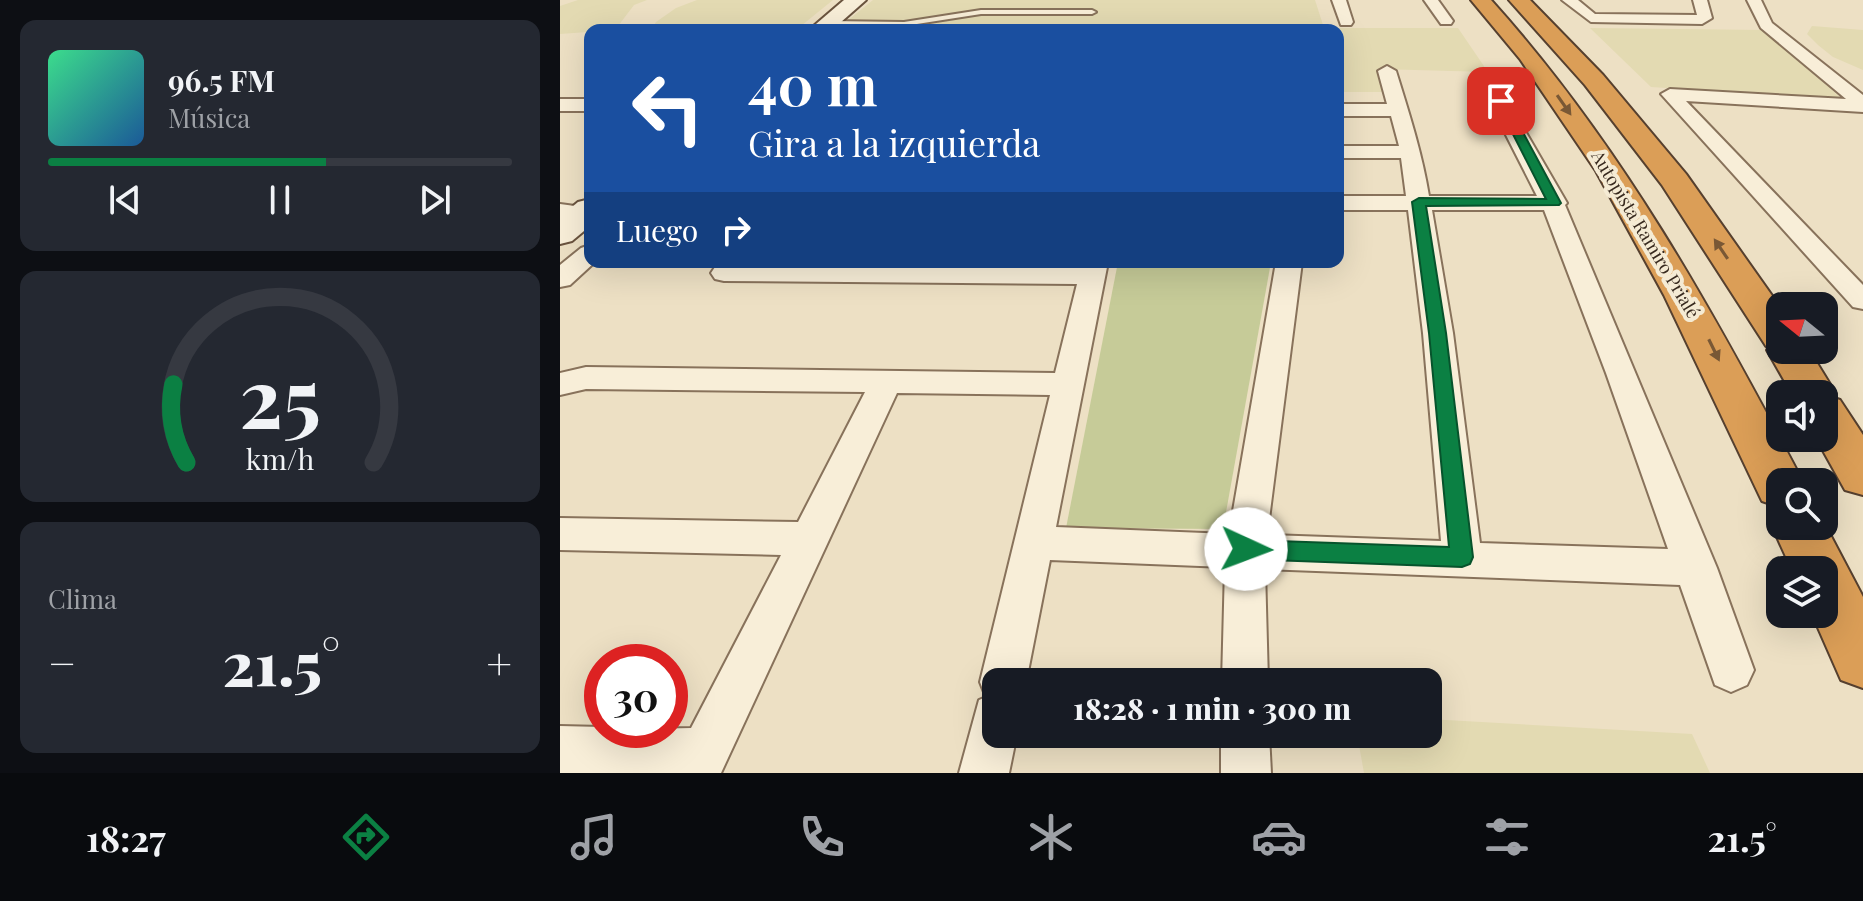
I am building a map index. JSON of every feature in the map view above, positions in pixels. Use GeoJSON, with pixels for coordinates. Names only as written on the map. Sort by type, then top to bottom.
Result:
{"type":"FeatureCollection","features":[{"type":"Feature","properties":{"kind":"highway","name":"Autopista Ramiro Prialé"},"geometry":{"type":"LineString","coordinates":[[1481,0],[1546,80],[1618,183],[1704,331],[1771,468]]}},
{"type":"Feature","properties":{"kind":"highway"},"geometry":{"type":"LineString","coordinates":[[1519,0],[1594,80],[1675,181],[1766,316]]}},
{"type":"Feature","properties":{"kind":"highway"},"geometry":{"type":"LineString","coordinates":[[1838,434],[1863,476]]}},
{"type":"Feature","properties":{"kind":"highway"},"geometry":{"type":"LineString","coordinates":[[1838,607],[1863,659]]}},
{"type":"Feature","properties":{"kind":"street"},"geometry":{"type":"LineString","coordinates":[[826,24],[856,0]]}},
{"type":"Feature","properties":{"kind":"street"},"geometry":{"type":"LineString","coordinates":[[1339,0],[1346,22]]}},
{"type":"Feature","properties":{"kind":"street"},"geometry":{"type":"LineString","coordinates":[[1431,0],[1446,21]]}},
{"type":"Feature","properties":{"kind":"street"},"geometry":{"type":"LineString","coordinates":[[1569,0],[1591,18],[1682,19],[1705,18],[1700,0]]}},
{"type":"Feature","properties":{"kind":"street"},"geometry":{"type":"LineString","coordinates":[[1754,0],[1766,25],[1863,105]]}},
{"type":"Feature","properties":{"kind":"street"},"geometry":{"type":"LineString","coordinates":[[1663,6],[1682,19]]}},
{"type":"Feature","properties":{"kind":"street"},"geometry":{"type":"LineString","coordinates":[[1387,71],[1411,152],[1419,202],[1438,333],[1462,557]]}},
{"type":"Feature","properties":{"kind":"street"},"geometry":{"type":"LineString","coordinates":[[1485,76],[1517,126],[1555,203],[1697,568],[1731,670]]}},
{"type":"Feature","properties":{"kind":"street"},"geometry":{"type":"LineString","coordinates":[[1863,105],[1670,94],[1863,301]]}},
{"type":"Feature","properties":{"kind":"street"},"geometry":{"type":"LineString","coordinates":[[560,105],[584,105]]}},
{"type":"Feature","properties":{"kind":"street"},"geometry":{"type":"LineString","coordinates":[[1344,110],[1399,110]]}},
{"type":"Feature","properties":{"kind":"street"},"geometry":{"type":"LineString","coordinates":[[1344,152],[1411,152]]}},
{"type":"Feature","properties":{"kind":"street"},"geometry":{"type":"LineString","coordinates":[[1344,203],[1555,203]]}},
{"type":"Feature","properties":{"kind":"street"},"geometry":{"type":"LineString","coordinates":[[560,279],[584,258]]}},
{"type":"Feature","properties":{"kind":"street"},"geometry":{"type":"LineString","coordinates":[[728,268],[724,273],[1094,269],[1006,668]]}},
{"type":"Feature","properties":{"kind":"street"},"geometry":{"type":"LineString","coordinates":[[1245,668],[1243,588],[1246,549],[1281,334],[1288,268]]}},
{"type":"Feature","properties":{"kind":"street"},"geometry":{"type":"LineString","coordinates":[[569,375],[1068,384]]}},
{"type":"Feature","properties":{"kind":"street"},"geometry":{"type":"LineString","coordinates":[[560,751],[700,763],[887,380]]}},
{"type":"Feature","properties":{"kind":"street"},"geometry":{"type":"LineString","coordinates":[[560,534],[809,539]]}},
{"type":"Feature","properties":{"kind":"street"},"geometry":{"type":"LineString","coordinates":[[1033,543],[1697,568]]}},
{"type":"Feature","properties":{"kind":"street"},"geometry":{"type":"LineString","coordinates":[[984,773],[989,748]]}},
{"type":"Feature","properties":{"kind":"street"},"geometry":{"type":"LineString","coordinates":[[1245,748],[1246,773]]}},
{"type":"Feature","properties":{"kind":"lane"},"geometry":{"type":"LineString","coordinates":[[904,24],[981,12],[1092,12]]}},
{"type":"Feature","properties":{"kind":"shaded area"},"geometry":{"type":"Polygon","coordinates":[[[578,0],[647,0],[634,5],[620,24],[584,24],[584,32],[560,34],[560,6],[578,0]]]}},
{"type":"Feature","properties":{"kind":"shaded area"},"geometry":{"type":"Polygon","coordinates":[[[697,0],[833,0],[803,24],[655,24],[676,8],[697,0]]]}},
{"type":"Feature","properties":{"kind":"shaded area"},"geometry":{"type":"Polygon","coordinates":[[[873,0],[1315,0],[1323,24],[843,24],[873,0]]]}},
{"type":"Feature","properties":{"kind":"shaded area"},"geometry":{"type":"Polygon","coordinates":[[[1812,26],[1863,30],[1863,70],[1833,57],[1818,45],[1807,34],[1812,26]]]}},
{"type":"Feature","properties":{"kind":"shaded area"},"geometry":{"type":"Polygon","coordinates":[[[1344,28],[1458,28],[1488,72],[1378,69],[1382,92],[1344,92],[1344,28]]]}},
{"type":"Feature","properties":{"kind":"shaded area"},"geometry":{"type":"Polygon","coordinates":[[[1590,28],[1765,30],[1842,99],[1651,87],[1590,28]]]}},
{"type":"Feature","properties":{"kind":"shaded area"},"geometry":{"type":"Polygon","coordinates":[[[1442,720],[1692,734],[1710,773],[1364,773],[1360,748],[1442,748],[1442,720]]]}},
{"type":"Feature","properties":{"kind":"green space"},"geometry":{"type":"Polygon","coordinates":[[[1117,268],[1270,268],[1223,529],[1066,528],[1117,268]]]}},
{"type":"Feature","properties":{"kind":"route"},"geometry":{"type":"LineString","coordinates":[[1246,549],[1462,557],[1438,333],[1419,202],[1555,203],[1517,126],[1501,101]]}}]}
